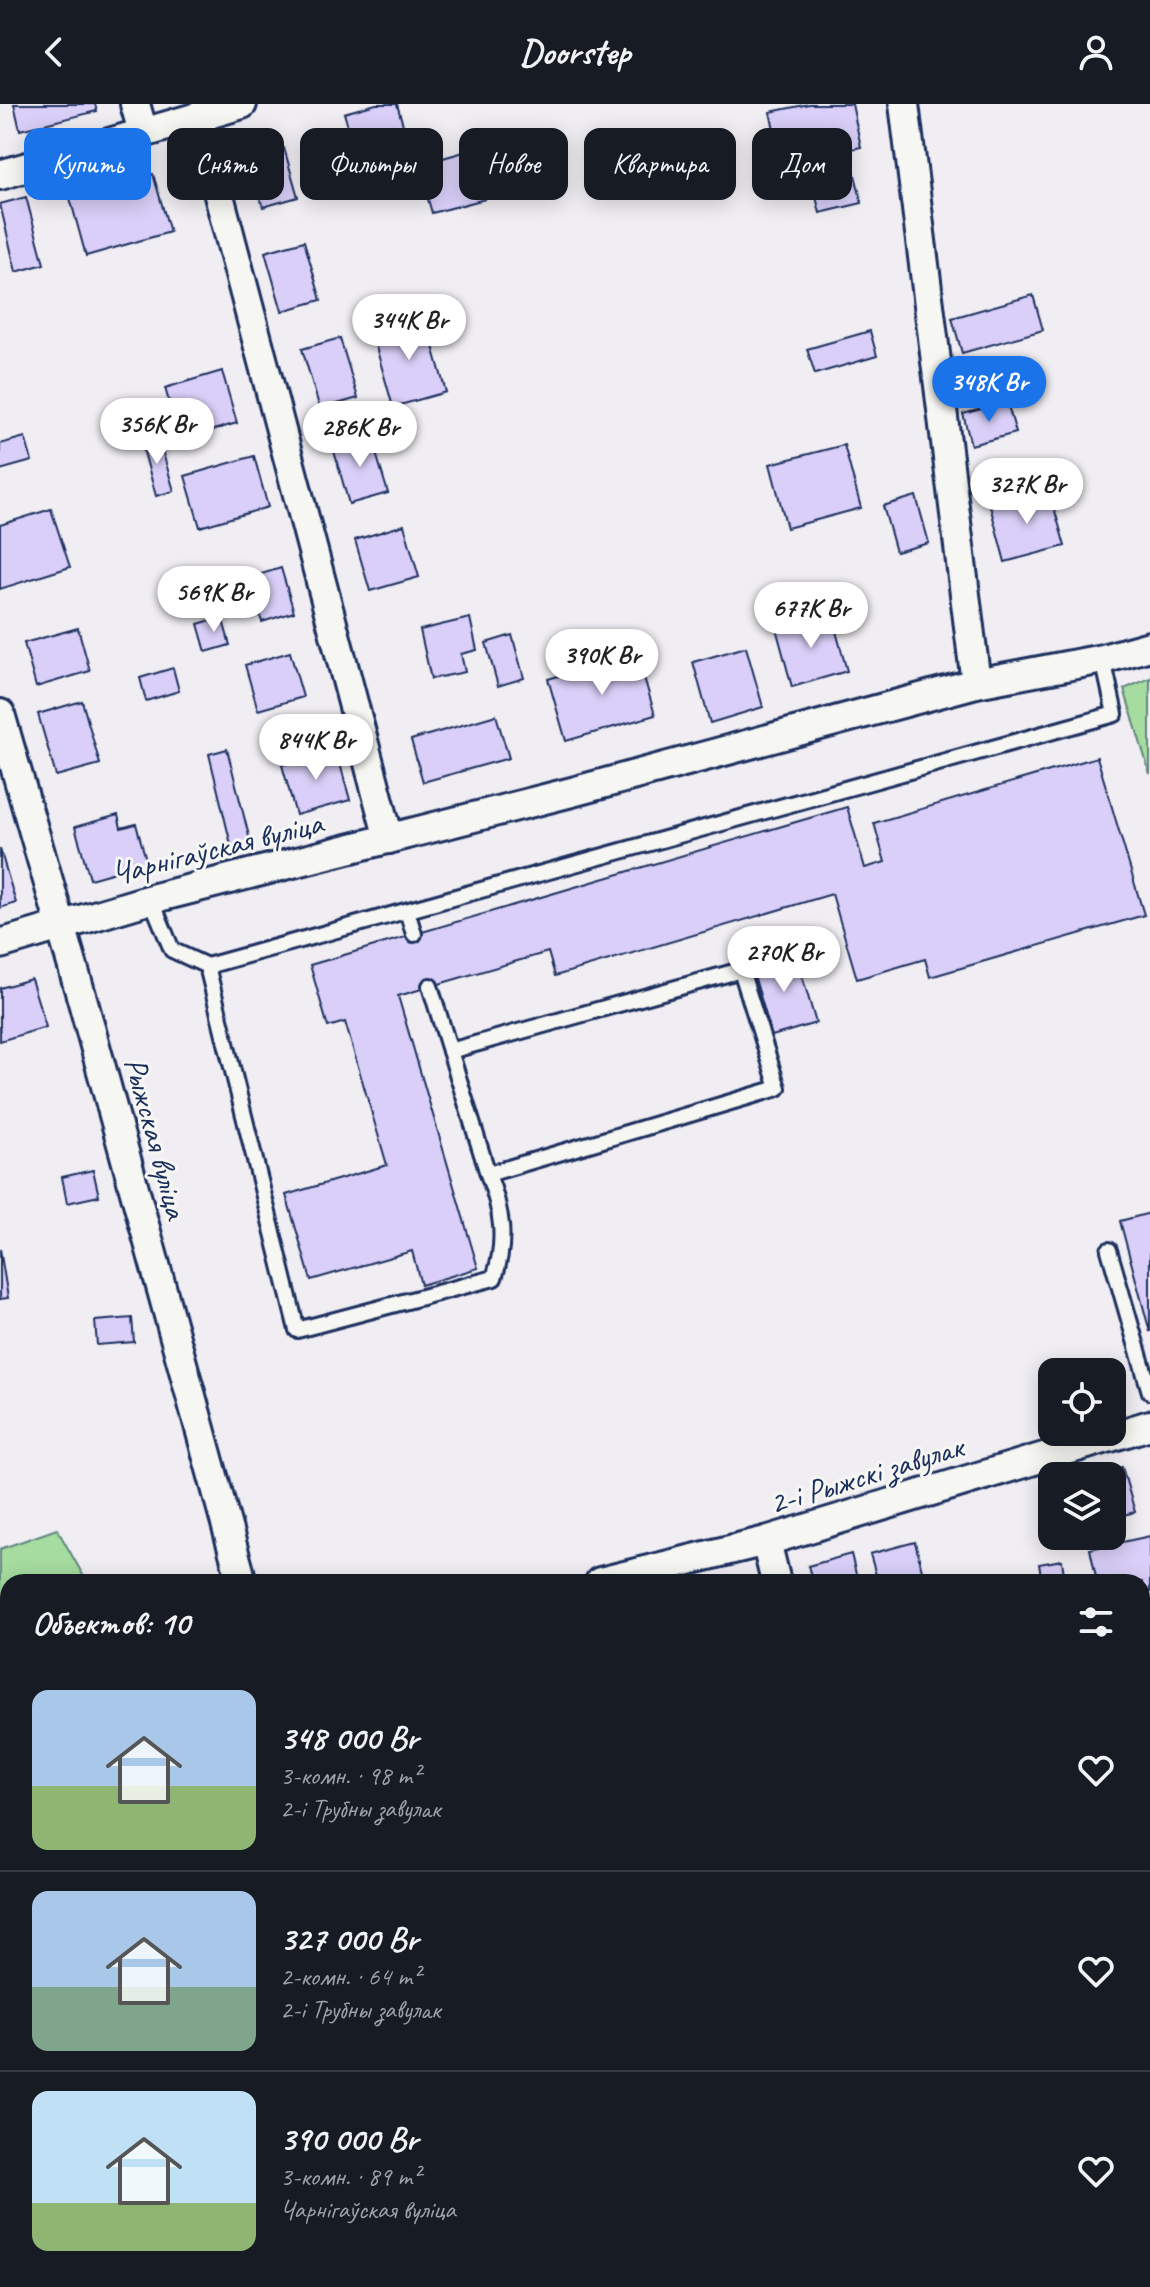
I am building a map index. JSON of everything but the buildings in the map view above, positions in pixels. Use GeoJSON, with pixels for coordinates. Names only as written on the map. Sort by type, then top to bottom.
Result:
{"type":"FeatureCollection","features":[{"type":"Feature","properties":{"kind":"street"},"geometry":{"type":"LineString","coordinates":[[135,104],[142,128]]}},
{"type":"Feature","properties":{"kind":"street"},"geometry":{"type":"LineString","coordinates":[[151,130],[242,104]]}},
{"type":"Feature","properties":{"kind":"street"},"geometry":{"type":"LineString","coordinates":[[904,104],[976,683]]}},
{"type":"Feature","properties":{"kind":"street"},"geometry":{"type":"LineString","coordinates":[[198,116],[389,839]]}},
{"type":"Feature","properties":{"kind":"street"},"geometry":{"type":"LineString","coordinates":[[0,175],[24,168]]}},
{"type":"Feature","properties":{"kind":"street","name":"Чарнігаўская вуліца"},"geometry":{"type":"LineString","coordinates":[[0,944],[151,899],[976,683],[1103,659],[1150,646]]}},
{"type":"Feature","properties":{"kind":"street","name":"Рыжская вуліца"},"geometry":{"type":"LineString","coordinates":[[0,714],[240,1574]]}},
{"type":"Feature","properties":{"kind":"street","name":"2-і Рыжскі завулак"},"geometry":{"type":"LineString","coordinates":[[632,1574],[766,1541],[1150,1425]]}},
{"type":"Feature","properties":{"kind":"street"},"geometry":{"type":"LineString","coordinates":[[766,1541],[774,1574]]}},
{"type":"Feature","properties":{"kind":"lane"},"geometry":{"type":"LineString","coordinates":[[151,899],[172,950],[207,966],[1115,714],[1103,659]]}},
{"type":"Feature","properties":{"kind":"lane"},"geometry":{"type":"LineString","coordinates":[[407,911],[414,934]]}},
{"type":"Feature","properties":{"kind":"lane"},"geometry":{"type":"LineString","coordinates":[[207,966],[297,1330],[494,1278],[504,1250],[499,1204],[430,986]]}},
{"type":"Feature","properties":{"kind":"lane"},"geometry":{"type":"LineString","coordinates":[[450,1051],[741,970],[778,1088],[488,1174]]}},
{"type":"Feature","properties":{"kind":"lane"},"geometry":{"type":"LineString","coordinates":[[1109,1250],[1150,1392]]}},
{"type":"Feature","properties":{"kind":"green space"},"geometry":{"type":"Polygon","coordinates":[[[1150,678],[1150,774],[1124,689],[1150,678]]]}},
{"type":"Feature","properties":{"kind":"green space"},"geometry":{"type":"Polygon","coordinates":[[[57,1529],[82,1574],[0,1574],[0,1549],[57,1529]]]}}]}
